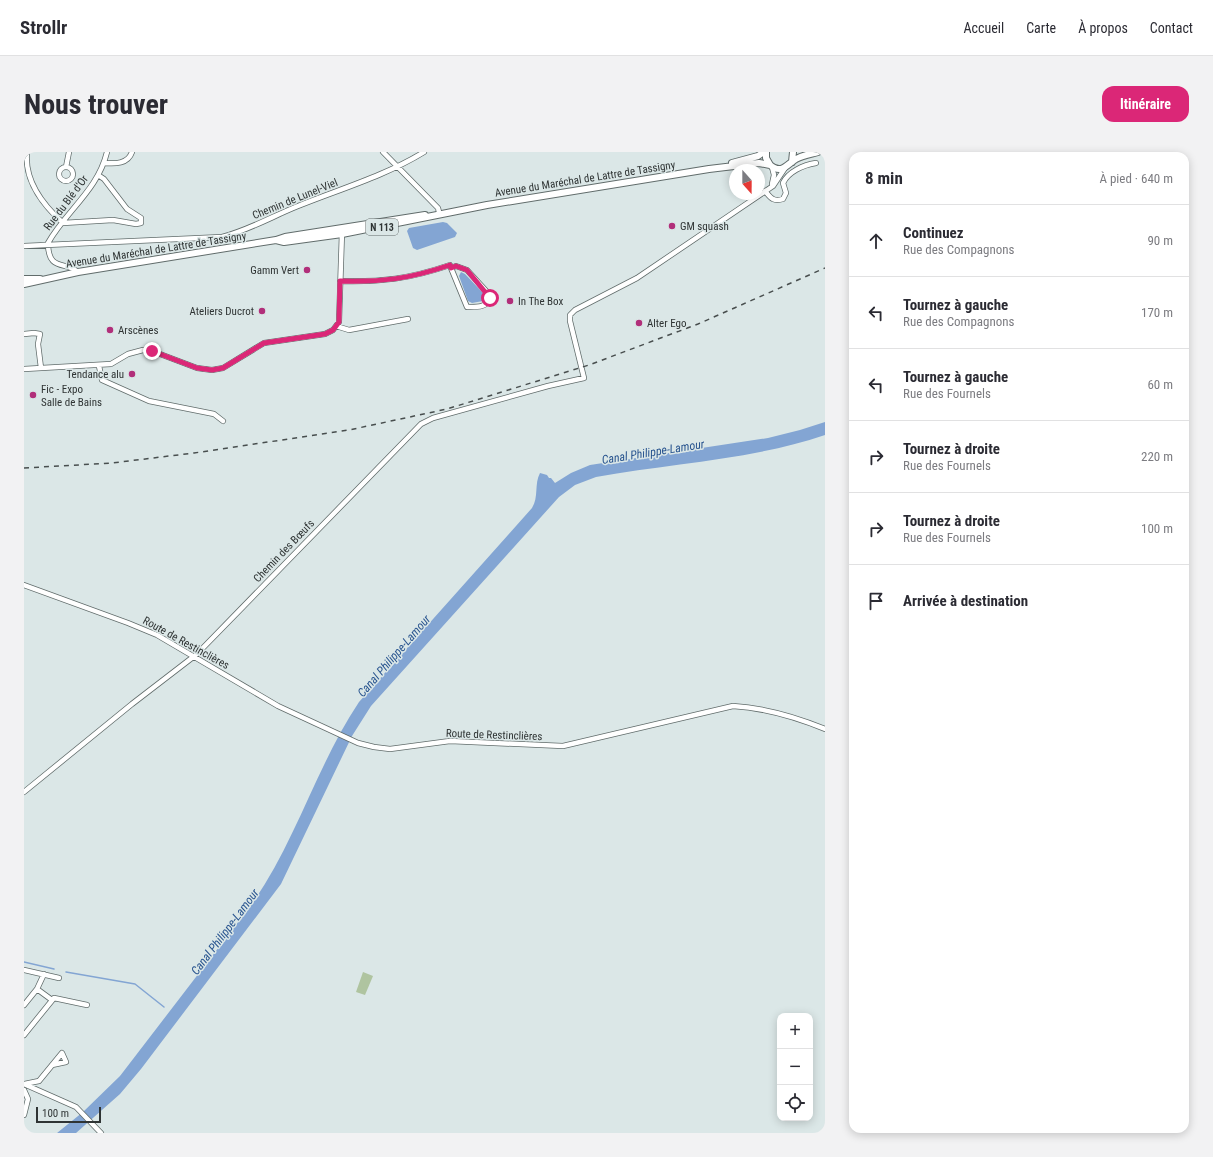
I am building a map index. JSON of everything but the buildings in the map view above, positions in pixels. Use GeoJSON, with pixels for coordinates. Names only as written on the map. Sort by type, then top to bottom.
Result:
{"type":"FeatureCollection","features":[{"type":"Feature","properties":{"kind":"main road"},"geometry":{"type":"LineString","coordinates":[[765,152],[766,158],[771,166]]}},
{"type":"Feature","properties":{"kind":"main road","name":"Avenue du Maréchal de Lattre de Tassigny"},"geometry":{"type":"LineString","coordinates":[[709,169],[758,156],[765,152]]}},
{"type":"Feature","properties":{"kind":"main road"},"geometry":{"type":"LineString","coordinates":[[792,162],[793,152]]}},
{"type":"Feature","properties":{"kind":"main road"},"geometry":{"type":"LineString","coordinates":[[785,168],[801,157],[818,152]]}},
{"type":"Feature","properties":{"kind":"main road","name":"Avenue du Maréchal de Lattre de Tassigny"},"geometry":{"type":"LineString","coordinates":[[276,240],[284,242],[342,234],[487,205],[709,169],[759,163],[785,168]]}},
{"type":"Feature","properties":{"kind":"main road","name":"Avenue du Maréchal de Lattre de Tassigny"},"geometry":{"type":"LineString","coordinates":[[24,284],[40,279],[78,272],[276,240],[285,237],[342,227],[477,205],[487,205]]}},
{"type":"Feature","properties":{"kind":"main road","name":"Avenue du Maréchal de Lattre de Tassigny"},"geometry":{"type":"LineString","coordinates":[[24,279],[40,279]]}},
{"type":"Feature","properties":{"kind":"street"},"geometry":{"type":"LineString","coordinates":[[27,152],[28,172],[35,190],[53,214],[63,223],[113,220],[136,224],[142,222],[141,218],[127,209],[104,179],[98,175]]}},
{"type":"Feature","properties":{"kind":"street"},"geometry":{"type":"LineString","coordinates":[[66,167],[69,152]]}},
{"type":"Feature","properties":{"kind":"street","name":"Rue du Blé d'Or"},"geometry":{"type":"LineString","coordinates":[[78,272],[74,269],[62,267],[55,263],[48,251],[47,245],[85,196],[104,163],[107,152]]}},
{"type":"Feature","properties":{"kind":"street"},"geometry":{"type":"LineString","coordinates":[[104,163],[121,163],[130,157],[132,152]]}},
{"type":"Feature","properties":{"kind":"street"},"geometry":{"type":"LineString","coordinates":[[383,152],[438,208],[438,212]]}},
{"type":"Feature","properties":{"kind":"street","name":"Chemin de Lunel-Viel"},"geometry":{"type":"LineString","coordinates":[[24,246],[222,237],[250,228],[287,210],[397,167],[424,152]]}},
{"type":"Feature","properties":{"kind":"street"},"geometry":{"type":"LineString","coordinates":[[766,190],[772,199],[777,201],[783,199],[786,193],[783,184],[785,177],[805,165],[816,163]]}},
{"type":"Feature","properties":{"kind":"street"},"geometry":{"type":"LineString","coordinates":[[766,190],[773,182],[774,175],[771,166]]}},
{"type":"Feature","properties":{"kind":"street"},"geometry":{"type":"LineString","coordinates":[[766,190],[775,183],[785,168]]}},
{"type":"Feature","properties":{"kind":"street","name":"Chemin des Bœufs"},"geometry":{"type":"LineString","coordinates":[[24,792],[192,656],[197,654],[421,424],[440,417],[548,386],[584,378],[570,321],[570,315],[575,310],[637,278],[766,190]]}},
{"type":"Feature","properties":{"kind":"street"},"geometry":{"type":"LineString","coordinates":[[24,369],[99,366],[110,364],[128,354],[143,350],[152,351],[197,368],[212,370],[223,368],[264,343],[325,334],[333,330],[339,322],[342,227]]}},
{"type":"Feature","properties":{"kind":"street"},"geometry":{"type":"LineString","coordinates":[[340,281],[370,282],[403,279],[450,265],[451,268],[467,307],[485,305],[489,302],[490,298],[488,293],[467,270],[456,266],[451,268]]}},
{"type":"Feature","properties":{"kind":"street"},"geometry":{"type":"LineString","coordinates":[[336,326],[349,330],[408,319]]}},
{"type":"Feature","properties":{"kind":"street"},"geometry":{"type":"LineString","coordinates":[[24,334],[34,332],[40,334],[38,344],[41,368]]}},
{"type":"Feature","properties":{"kind":"street"},"geometry":{"type":"LineString","coordinates":[[99,366],[102,380],[149,401],[214,414],[223,421]]}},
{"type":"Feature","properties":{"kind":"street","name":"Route de Restinclières"},"geometry":{"type":"LineString","coordinates":[[24,585],[157,635],[278,706],[354,741],[374,747],[390,749],[450,742],[563,746],[733,706],[757,709],[793,717],[825,729]]}},
{"type":"Feature","properties":{"kind":"street"},"geometry":{"type":"LineString","coordinates":[[24,970],[59,978]]}},
{"type":"Feature","properties":{"kind":"street"},"geometry":{"type":"LineString","coordinates":[[24,1006],[37,989],[44,974]]}},
{"type":"Feature","properties":{"kind":"street"},"geometry":{"type":"LineString","coordinates":[[37,989],[52,1000]]}},
{"type":"Feature","properties":{"kind":"street"},"geometry":{"type":"LineString","coordinates":[[24,1035],[54,998],[87,1005]]}},
{"type":"Feature","properties":{"kind":"street"},"geometry":{"type":"LineString","coordinates":[[24,1084],[39,1081],[52,1066]]}},
{"type":"Feature","properties":{"kind":"street"},"geometry":{"type":"LineString","coordinates":[[24,1084],[68,1103],[80,1111],[101,1133]]}},
{"type":"Feature","properties":{"kind":"street"},"geometry":{"type":"LineString","coordinates":[[24,1090],[28,1099],[24,1115]]}},
{"type":"Feature","properties":{"kind":"green space"},"geometry":{"type":"Polygon","coordinates":[[[363,972],[373,976],[365,995],[356,992],[363,972]]]}},
{"type":"Feature","properties":{"kind":"water"},"geometry":{"type":"Polygon","coordinates":[[[443,222],[447,223],[457,233],[455,237],[417,250],[413,248],[407,231],[409,228],[443,222]]]}},
{"type":"Feature","properties":{"kind":"water"},"geometry":{"type":"Polygon","coordinates":[[[461,272],[465,274],[484,294],[485,298],[483,301],[472,303],[468,301],[459,276],[461,272]]]}},
{"type":"Feature","properties":{"kind":"water"},"geometry":{"type":"Polygon","coordinates":[[[825,422],[825,435],[797,443],[741,456],[596,477],[575,485],[559,497],[371,706],[352,736],[281,884],[141,1069],[120,1094],[76,1133],[57,1133],[83,1112],[120,1076],[252,904],[268,880],[331,751],[359,702],[532,508],[540,473],[547,475],[555,483],[571,473],[590,465],[768,438],[825,422]]]}},
{"type":"Feature","properties":{"kind":"waterway"},"geometry":{"type":"LineString","coordinates":[[24,962],[54,969]]}},
{"type":"Feature","properties":{"kind":"waterway"},"geometry":{"type":"LineString","coordinates":[[66,972],[135,984],[164,1007]]}},
{"type":"Feature","properties":{"kind":"railway"},"geometry":{"type":"LineString","coordinates":[[24,468],[112,463],[194,453],[349,430],[447,409],[589,365],[698,324],[825,268]]}},
{"type":"Feature","properties":{"kind":"place","name":"GM squash"},"geometry":{"type":"Point","coordinates":[672,226]}},
{"type":"Feature","properties":{"kind":"place","name":"Gamm Vert"},"geometry":{"type":"Point","coordinates":[307,270]}},
{"type":"Feature","properties":{"kind":"place","name":"In The Box"},"geometry":{"type":"Point","coordinates":[510,301]}},
{"type":"Feature","properties":{"kind":"place","name":"Ateliers Ducrot"},"geometry":{"type":"Point","coordinates":[262,311]}},
{"type":"Feature","properties":{"kind":"place","name":"Alter Ego"},"geometry":{"type":"Point","coordinates":[639,323]}},
{"type":"Feature","properties":{"kind":"place","name":"Arscènes"},"geometry":{"type":"Point","coordinates":[110,330]}},
{"type":"Feature","properties":{"kind":"place","name":"Tendance alu"},"geometry":{"type":"Point","coordinates":[132,374]}},
{"type":"Feature","properties":{"kind":"place","name":"Fic - Expo Salle de Bains"},"geometry":{"type":"Point","coordinates":[33,395]}},
{"type":"Feature","properties":{"kind":"route"},"geometry":{"type":"LineString","coordinates":[[152,351],[197,368],[212,370],[223,368],[264,343],[325,334],[333,330],[339,322],[340,281],[370,282],[403,279],[450,265],[451,268],[456,266],[467,270],[488,293],[490,298]]}},
{"type":"Feature","properties":{"kind":"water label","name":"Canal Philippe-Lamour"},"geometry":{"type":"Point","coordinates":[653,452]}},
{"type":"Feature","properties":{"kind":"water label","name":"Canal Philippe-Lamour"},"geometry":{"type":"Point","coordinates":[394,656]}},
{"type":"Feature","properties":{"kind":"water label","name":"Canal Philippe-Lamour"},"geometry":{"type":"Point","coordinates":[225,932]}}]}
